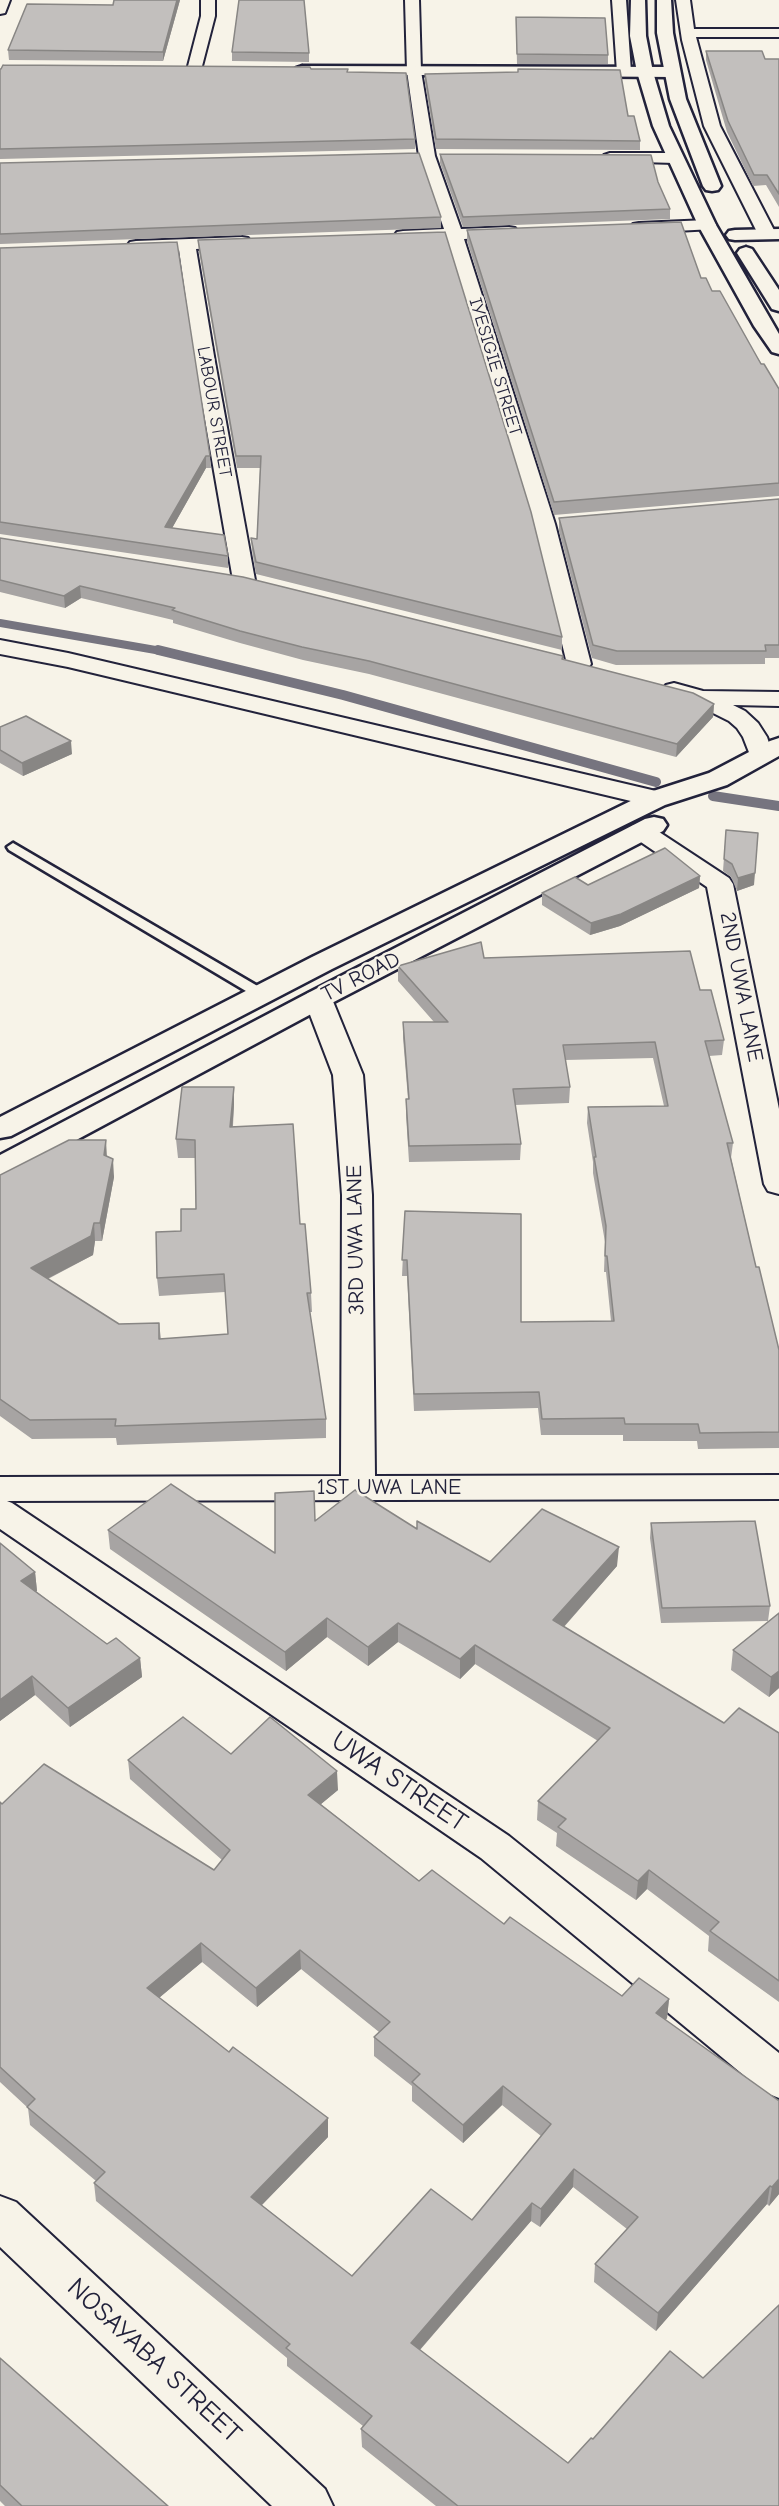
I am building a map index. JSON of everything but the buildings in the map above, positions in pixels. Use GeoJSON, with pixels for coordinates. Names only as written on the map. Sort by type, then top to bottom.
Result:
{"type":"FeatureCollection","features":[{"type":"Feature","properties":{"kind":"main road"},"geometry":{"type":"LineString","coordinates":[[638,0],[639,36],[645,72],[662,126],[707,225],[764,326],[779,348]]}},
{"type":"Feature","properties":{"kind":"main road"},"geometry":{"type":"LineString","coordinates":[[664,0],[665,33],[678,99],[696,150],[718,201]]}},
{"type":"Feature","properties":{"kind":"main road"},"geometry":{"type":"LineString","coordinates":[[286,70],[672,72]]}},
{"type":"Feature","properties":{"kind":"main road"},"geometry":{"type":"LineString","coordinates":[[727,218],[735,235],[779,305]]}},
{"type":"Feature","properties":{"kind":"main road"},"geometry":{"type":"LineString","coordinates":[[735,235],[773,234]]}},
{"type":"Feature","properties":{"kind":"main road","name":"TV ROAD"},"geometry":{"type":"LineString","coordinates":[[0,1129],[261,994],[656,799],[718,779],[774,749]]}},
{"type":"Feature","properties":{"kind":"main road","name":"TV ROAD"},"geometry":{"type":"LineString","coordinates":[[0,1168],[318,999],[685,810],[718,779]]}},
{"type":"Feature","properties":{"kind":"street"},"geometry":{"type":"LineString","coordinates":[[0,10],[3,0]]}},
{"type":"Feature","properties":{"kind":"street"},"geometry":{"type":"LineString","coordinates":[[194,70],[208,16],[208,0]]}},
{"type":"Feature","properties":{"kind":"street","name":"IYESIGIE STREET"},"geometry":{"type":"LineString","coordinates":[[412,0],[414,71],[427,156],[454,234],[544,524],[579,663]]}},
{"type":"Feature","properties":{"kind":"street"},"geometry":{"type":"LineString","coordinates":[[619,0],[624,72]]}},
{"type":"Feature","properties":{"kind":"street"},"geometry":{"type":"LineString","coordinates":[[683,0],[696,72],[712,126],[730,165],[773,234]]}},
{"type":"Feature","properties":{"kind":"street"},"geometry":{"type":"LineString","coordinates":[[688,33],[779,33]]}},
{"type":"Feature","properties":{"kind":"street"},"geometry":{"type":"LineString","coordinates":[[592,158],[675,158]]}},
{"type":"Feature","properties":{"kind":"street"},"geometry":{"type":"LineString","coordinates":[[627,228],[707,225]]}},
{"type":"Feature","properties":{"kind":"street"},"geometry":{"type":"LineString","coordinates":[[384,236],[523,231]]}},
{"type":"Feature","properties":{"kind":"street"},"geometry":{"type":"LineString","coordinates":[[117,247],[257,241]]}},
{"type":"Feature","properties":{"kind":"street","name":"LABOUR STREET"},"geometry":{"type":"LineString","coordinates":[[187,244],[205,362],[244,580]]}},
{"type":"Feature","properties":{"kind":"street"},"geometry":{"type":"LineString","coordinates":[[544,524],[568,522]]}},
{"type":"Feature","properties":{"kind":"street"},"geometry":{"type":"LineString","coordinates":[[221,576],[267,585]]}},
{"type":"Feature","properties":{"kind":"street"},"geometry":{"type":"LineString","coordinates":[[0,647],[68,660],[656,799]]}},
{"type":"Feature","properties":{"kind":"street"},"geometry":{"type":"LineString","coordinates":[[555,658],[600,670]]}},
{"type":"Feature","properties":{"kind":"street"},"geometry":{"type":"LineString","coordinates":[[655,685],[699,697],[724,709],[746,723],[755,737],[774,749]]}},
{"type":"Feature","properties":{"kind":"street"},"geometry":{"type":"LineString","coordinates":[[699,697],[779,699]]}},
{"type":"Feature","properties":{"kind":"street","name":"2ND UWA LANE"},"geometry":{"type":"LineString","coordinates":[[642,831],[720,884],[779,1184]]}},
{"type":"Feature","properties":{"kind":"street","name":"3RD UWA LANE"},"geometry":{"type":"LineString","coordinates":[[318,999],[348,1075],[357,1195],[358,1488]]}},
{"type":"Feature","properties":{"kind":"street","name":"1ST UWA LANE"},"geometry":{"type":"LineString","coordinates":[[0,1489],[779,1487]]}},
{"type":"Feature","properties":{"kind":"street","name":"UWA STREET"},"geometry":{"type":"LineString","coordinates":[[0,1512],[495,1847],[779,2079]]}},
{"type":"Feature","properties":{"kind":"street","name":"NOSAYABA STREET"},"geometry":{"type":"LineString","coordinates":[[0,2217],[308,2506]]}},
{"type":"Feature","properties":{"kind":"lane"},"geometry":{"type":"LineString","coordinates":[[14,847],[261,994]]}},
{"type":"Feature","properties":{"kind":"waterway"},"geometry":{"type":"LineString","coordinates":[[0,623],[164,652]]}},
{"type":"Feature","properties":{"kind":"waterway"},"geometry":{"type":"LineString","coordinates":[[158,650],[164,652]]}},
{"type":"Feature","properties":{"kind":"waterway"},"geometry":{"type":"LineString","coordinates":[[164,652],[343,695],[656,782]]}},
{"type":"Feature","properties":{"kind":"waterway"},"geometry":{"type":"LineString","coordinates":[[713,796],[779,806]]}}]}
